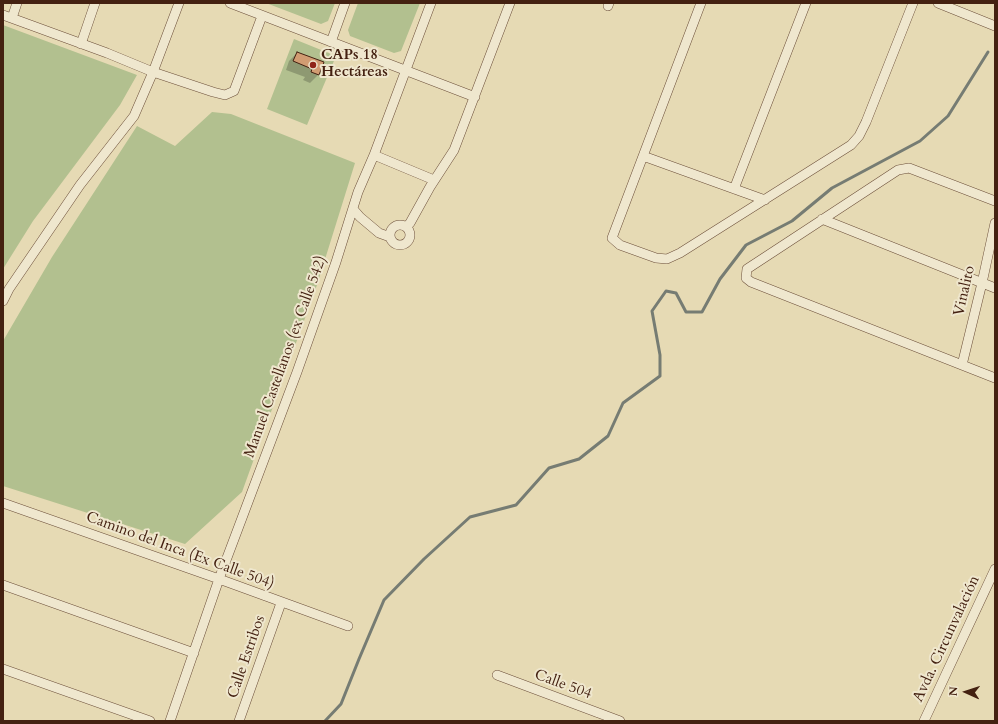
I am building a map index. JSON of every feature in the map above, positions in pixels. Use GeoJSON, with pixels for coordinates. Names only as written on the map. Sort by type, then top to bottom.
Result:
{"type":"FeatureCollection","features":[{"type":"Feature","properties":{"kind":"street"},"geometry":{"type":"LineString","coordinates":[[17,3],[7,17],[107,53],[152,72],[225,95],[234,91],[262,16]]}},
{"type":"Feature","properties":{"kind":"street"},"geometry":{"type":"LineString","coordinates":[[80,44],[95,3]]}},
{"type":"Feature","properties":{"kind":"street"},"geometry":{"type":"LineString","coordinates":[[3,300],[80,185],[134,116],[179,3]]}},
{"type":"Feature","properties":{"kind":"street"},"geometry":{"type":"LineString","coordinates":[[230,3],[475,97]]}},
{"type":"Feature","properties":{"kind":"street"},"geometry":{"type":"LineString","coordinates":[[331,42],[345,3]]}},
{"type":"Feature","properties":{"kind":"street","name":"Manuel Castellanos (ex Calle 542)"},"geometry":{"type":"LineString","coordinates":[[170,721],[219,579],[297,372],[336,262],[358,192],[374,154],[431,3]]}},
{"type":"Feature","properties":{"kind":"street"},"geometry":{"type":"LineString","coordinates":[[406,227],[410,223],[432,183],[454,150],[510,3]]}},
{"type":"Feature","properties":{"kind":"street"},"geometry":{"type":"LineString","coordinates":[[701,3],[612,238],[620,245],[656,258],[667,258],[680,253],[851,144],[859,136],[873,106],[913,3]]}},
{"type":"Feature","properties":{"kind":"street"},"geometry":{"type":"LineString","coordinates":[[734,189],[806,3]]}},
{"type":"Feature","properties":{"kind":"street"},"geometry":{"type":"LineString","coordinates":[[938,3],[994,23]]}},
{"type":"Feature","properties":{"kind":"street"},"geometry":{"type":"LineString","coordinates":[[374,154],[432,183]]}},
{"type":"Feature","properties":{"kind":"street"},"geometry":{"type":"LineString","coordinates":[[643,156],[765,200]]}},
{"type":"Feature","properties":{"kind":"street"},"geometry":{"type":"LineString","coordinates":[[995,201],[909,168],[898,170],[747,269],[746,278],[751,282],[995,378]]}},
{"type":"Feature","properties":{"kind":"street"},"geometry":{"type":"LineString","coordinates":[[352,209],[379,233],[390,237],[396,244],[405,244],[409,239],[410,232],[406,227],[400,225],[391,230],[390,237]]}},
{"type":"Feature","properties":{"kind":"street"},"geometry":{"type":"LineString","coordinates":[[822,219],[995,288]]}},
{"type":"Feature","properties":{"kind":"street","name":"Vinalito"},"geometry":{"type":"LineString","coordinates":[[962,365],[995,223]]}},
{"type":"Feature","properties":{"kind":"street","name":"Camino del Inca (Ex Calle 504)"},"geometry":{"type":"LineString","coordinates":[[3,504],[219,579],[281,603],[348,626]]}},
{"type":"Feature","properties":{"kind":"street","name":"Avda. Circunvalación"},"geometry":{"type":"LineString","coordinates":[[924,721],[995,569]]}},
{"type":"Feature","properties":{"kind":"street"},"geometry":{"type":"LineString","coordinates":[[3,585],[194,653]]}},
{"type":"Feature","properties":{"kind":"street","name":"Calle Estribos"},"geometry":{"type":"LineString","coordinates":[[240,721],[281,603]]}},
{"type":"Feature","properties":{"kind":"street"},"geometry":{"type":"LineString","coordinates":[[3,669],[150,721]]}},
{"type":"Feature","properties":{"kind":"street","name":"Calle 504"},"geometry":{"type":"LineString","coordinates":[[497,675],[620,721]]}},
{"type":"Feature","properties":{"kind":"green space"},"geometry":{"type":"Polygon","coordinates":[[[266,3],[335,3],[328,21],[321,24],[266,3]]]}},
{"type":"Feature","properties":{"kind":"green space"},"geometry":{"type":"Polygon","coordinates":[[[358,3],[420,3],[401,51],[394,53],[350,36],[348,30],[358,3]]]}},
{"type":"Feature","properties":{"kind":"green space"},"geometry":{"type":"Polygon","coordinates":[[[3,25],[137,75],[120,105],[33,221],[3,269],[3,25]]]}},
{"type":"Feature","properties":{"kind":"green space"},"geometry":{"type":"Polygon","coordinates":[[[294,39],[336,56],[307,125],[267,109],[294,39]]]}},
{"type":"Feature","properties":{"kind":"green space"},"geometry":{"type":"Polygon","coordinates":[[[212,112],[231,114],[355,163],[317,285],[242,492],[185,544],[3,486],[3,341],[52,257],[137,126],[175,146],[212,112]]]}},
{"type":"Feature","properties":{"kind":"building","name":"CAPs 18 Hectáreas"},"geometry":{"type":"Polygon","coordinates":[[[297,52],[324,62],[319,75],[311,72],[312,69],[293,61],[297,52]]]}},
{"type":"Feature","properties":{"kind":"waterway"},"geometry":{"type":"LineString","coordinates":[[325,721],[341,704],[384,600],[424,559],[470,517],[516,505],[549,468],[579,459],[608,436],[623,403],[660,376],[660,355],[652,311],[666,291],[676,293],[686,312],[702,312],[720,279],[746,245],[792,221],[832,188],[920,141],[948,116],[988,52]]}},
{"type":"Feature","properties":{"kind":"place","name":"CAPs 18 Hectáreas"},"geometry":{"type":"Point","coordinates":[313,65]}}]}
